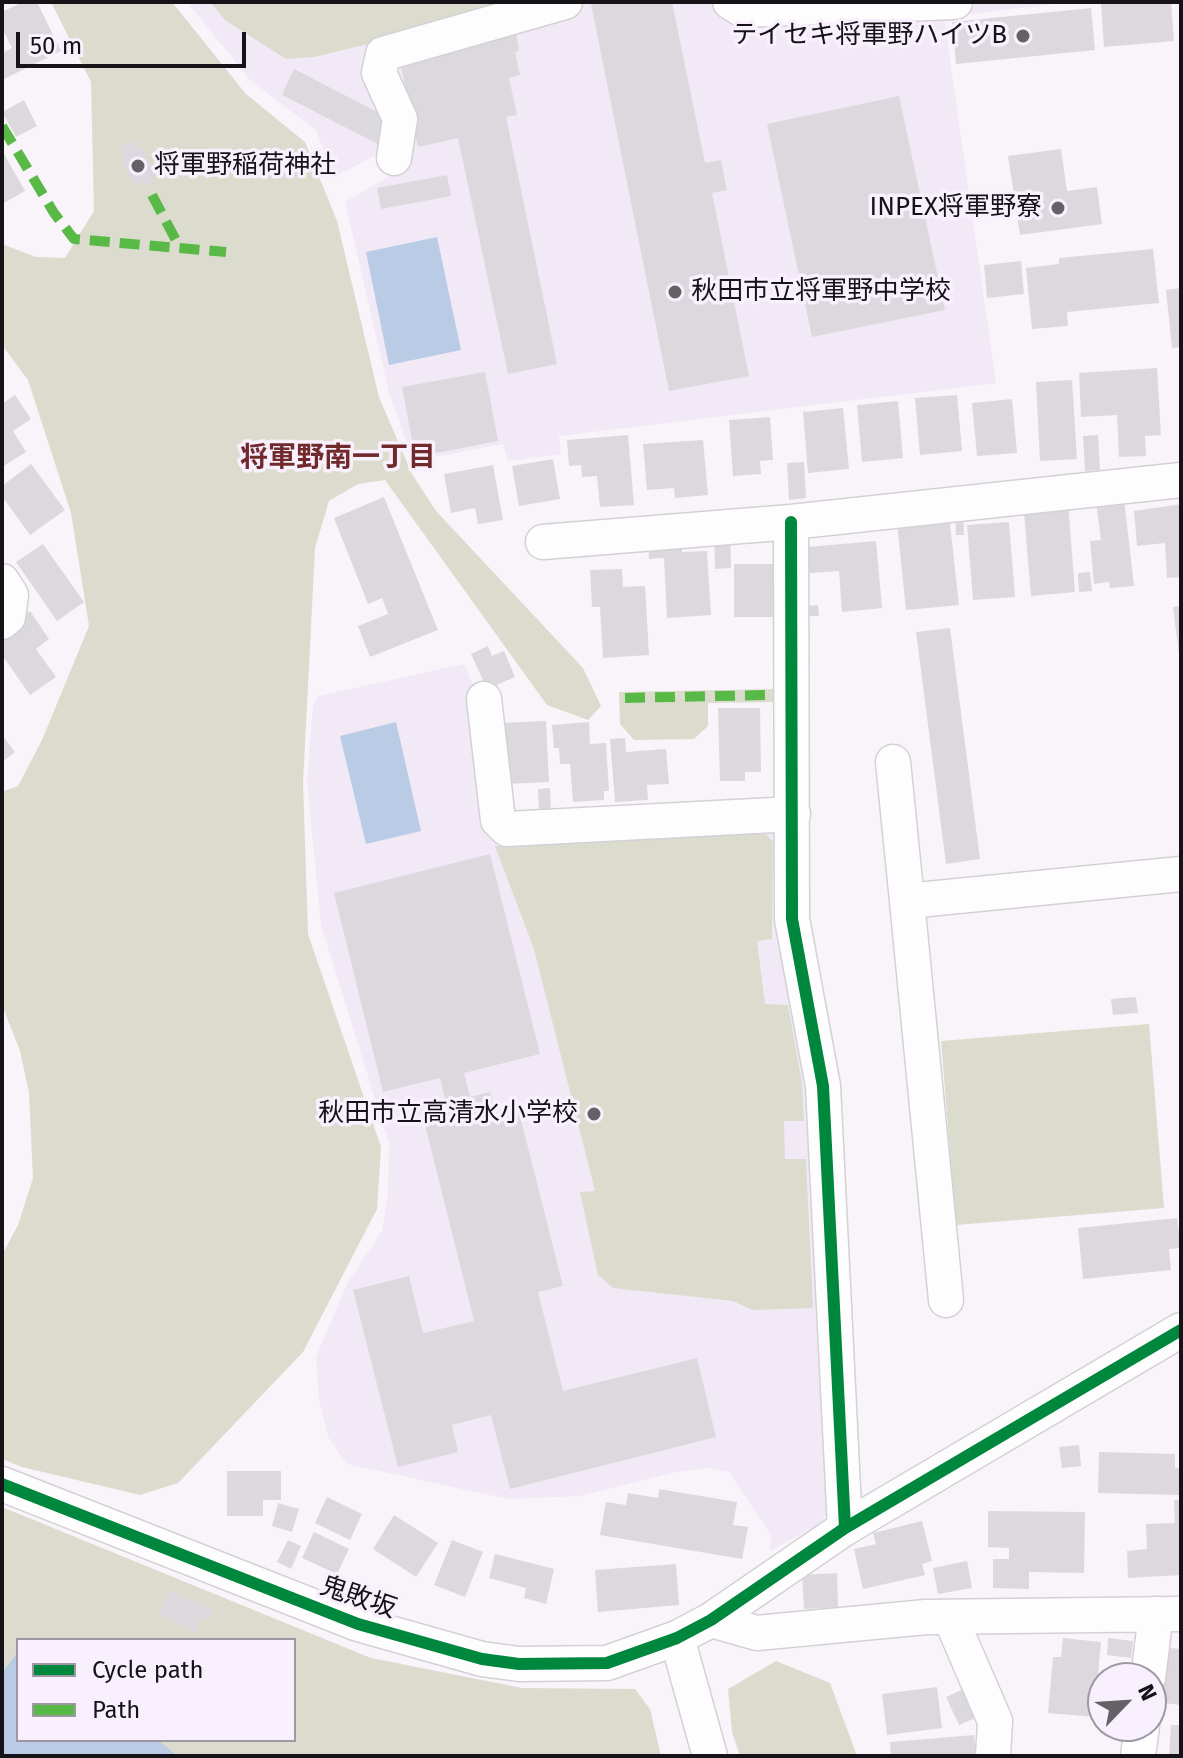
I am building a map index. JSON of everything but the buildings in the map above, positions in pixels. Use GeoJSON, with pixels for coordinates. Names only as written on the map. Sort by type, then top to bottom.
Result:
{"type":"FeatureCollection","features":[{"type":"Feature","properties":{"kind":"street"},"geometry":{"type":"LineString","coordinates":[[394,158],[400,119],[379,73],[383,54],[565,2]]}},
{"type":"Feature","properties":{"kind":"street"},"geometry":{"type":"LineString","coordinates":[[730,2],[743,10],[955,2]]}},
{"type":"Feature","properties":{"kind":"street"},"geometry":{"type":"LineString","coordinates":[[543,542],[791,522],[1181,480]]}},
{"type":"Feature","properties":{"kind":"street"},"geometry":{"type":"LineString","coordinates":[[791,522],[792,919],[823,1086],[845,1528]]}},
{"type":"Feature","properties":{"kind":"street"},"geometry":{"type":"LineString","coordinates":[[2,581],[11,595],[8,617],[2,622]]}},
{"type":"Feature","properties":{"kind":"street"},"geometry":{"type":"LineString","coordinates":[[484,699],[498,820],[507,829],[793,814]]}},
{"type":"Feature","properties":{"kind":"street"},"geometry":{"type":"LineString","coordinates":[[893,762],[946,1300]]}},
{"type":"Feature","properties":{"kind":"street"},"geometry":{"type":"LineString","coordinates":[[907,901],[1181,874]]}},
{"type":"Feature","properties":{"kind":"street","name":"鬼敗坂"},"geometry":{"type":"LineString","coordinates":[[2,1484],[358,1624],[482,1659],[519,1664],[607,1663],[677,1638],[711,1620],[845,1528],[1181,1330]]}},
{"type":"Feature","properties":{"kind":"street"},"geometry":{"type":"LineString","coordinates":[[711,1620],[757,1633],[950,1617],[1169,1614],[1153,1662]]}},
{"type":"Feature","properties":{"kind":"street"},"geometry":{"type":"LineString","coordinates":[[950,1617],[995,1721],[993,1756]]}},
{"type":"Feature","properties":{"kind":"street"},"geometry":{"type":"LineString","coordinates":[[677,1638],[710,1756]]}},
{"type":"Feature","properties":{"kind":"shaded area"},"geometry":{"type":"Polygon","coordinates":[[[51,2],[172,2],[246,94],[305,142],[337,221],[379,397],[412,474],[436,511],[583,668],[601,706],[588,720],[547,705],[385,480],[358,484],[329,501],[315,548],[303,783],[308,934],[381,1147],[377,1209],[303,1352],[178,1483],[140,1495],[22,1467],[2,1459],[2,1255],[18,1225],[33,1178],[29,1092],[20,1051],[2,1005],[2,792],[18,786],[42,740],[89,626],[71,513],[28,380],[2,345],[2,244],[36,257],[65,258],[94,211],[91,82],[51,2]]]}},
{"type":"Feature","properties":{"kind":"shaded area","name":"秋田市立将軍野中学校"},"geometry":{"type":"Polygon","coordinates":[[[187,2],[1073,2],[944,17],[996,383],[559,436],[561,454],[508,461],[503,444],[413,461],[389,392],[345,202],[401,169],[387,149],[334,177],[316,130],[250,80],[187,2]]]}},
{"type":"Feature","properties":{"kind":"shaded area"},"geometry":{"type":"Polygon","coordinates":[[[210,2],[535,2],[314,57],[286,59],[225,20],[210,2]]]}},
{"type":"Feature","properties":{"kind":"shaded area","name":"秋田市立高清水小学校"},"geometry":{"type":"Polygon","coordinates":[[[464,664],[473,685],[487,833],[494,841],[764,824],[780,839],[807,1084],[827,1513],[820,1524],[770,1551],[771,1535],[729,1472],[708,1468],[676,1472],[580,1496],[508,1499],[347,1464],[328,1437],[319,1400],[316,1357],[348,1282],[382,1231],[388,1193],[389,1144],[321,925],[307,781],[313,704],[318,696],[464,664]]]}},
{"type":"Feature","properties":{"kind":"shaded area"},"geometry":{"type":"Polygon","coordinates":[[[777,689],[777,702],[708,703],[708,726],[694,739],[634,740],[620,724],[619,692],[777,689]]]}},
{"type":"Feature","properties":{"kind":"shaded area"},"geometry":{"type":"Polygon","coordinates":[[[759,826],[773,842],[772,939],[757,941],[765,1004],[788,1005],[802,1083],[804,1121],[784,1121],[785,1159],[806,1159],[813,1308],[752,1310],[733,1301],[613,1288],[598,1275],[580,1192],[595,1191],[534,949],[495,846],[759,826]]]}},
{"type":"Feature","properties":{"kind":"shaded area"},"geometry":{"type":"Polygon","coordinates":[[[1149,1024],[1164,1208],[956,1225],[941,1041],[1149,1024]]]}},
{"type":"Feature","properties":{"kind":"shaded area"},"geometry":{"type":"Polygon","coordinates":[[[2,1507],[371,1658],[522,1688],[635,1689],[650,1709],[661,1756],[2,1756],[2,1507]]]}},
{"type":"Feature","properties":{"kind":"shaded area"},"geometry":{"type":"Polygon","coordinates":[[[776,1661],[830,1683],[857,1756],[740,1756],[732,1732],[728,1689],[776,1661]]]}},
{"type":"Feature","properties":{"kind":"water"},"geometry":{"type":"Polygon","coordinates":[[[437,237],[461,350],[389,365],[366,252],[437,237]]]}},
{"type":"Feature","properties":{"kind":"water"},"geometry":{"type":"Polygon","coordinates":[[[396,722],[421,831],[366,844],[340,736],[396,722]]]}},
{"type":"Feature","properties":{"kind":"water"},"geometry":{"type":"Polygon","coordinates":[[[16,1655],[16,1742],[160,1742],[177,1756],[2,1756],[2,1673],[16,1655]]]}},
{"type":"Feature","properties":{"kind":"marked path"},"geometry":{"type":"LineString","coordinates":[[2,126],[54,213],[74,239],[226,252]]}},
{"type":"Feature","properties":{"kind":"marked path"},"geometry":{"type":"LineString","coordinates":[[152,195],[180,248]]}},
{"type":"Feature","properties":{"kind":"marked path"},"geometry":{"type":"LineString","coordinates":[[625,698],[766,695]]}},
{"type":"Feature","properties":{"kind":"cycle path"},"geometry":{"type":"LineString","coordinates":[[791,522],[792,919],[823,1086],[845,1528]]}},
{"type":"Feature","properties":{"kind":"cycle path"},"geometry":{"type":"LineString","coordinates":[[2,1484],[358,1624],[482,1659],[519,1664],[607,1663],[677,1638],[711,1620],[845,1528],[1181,1330]]}},
{"type":"Feature","properties":{"kind":"place","name":"テイセキ将軍野ハイツB"},"geometry":{"type":"Point","coordinates":[1023,36]}},
{"type":"Feature","properties":{"kind":"place","name":"将軍野稲荷神社"},"geometry":{"type":"Point","coordinates":[138,166]}},
{"type":"Feature","properties":{"kind":"place","name":"INPEX将軍野寮"},"geometry":{"type":"Point","coordinates":[1058,208]}},
{"type":"Feature","properties":{"kind":"place","name":"秋田市立将軍野中学校"},"geometry":{"type":"Point","coordinates":[675,292]}},
{"type":"Feature","properties":{"kind":"place","name":"秋田市立高清水小学校"},"geometry":{"type":"Point","coordinates":[594,1114]}},
{"type":"Feature","properties":{"kind":"district","name":"将軍野南一丁目"},"geometry":{"type":"Point","coordinates":[338,458]}}]}
